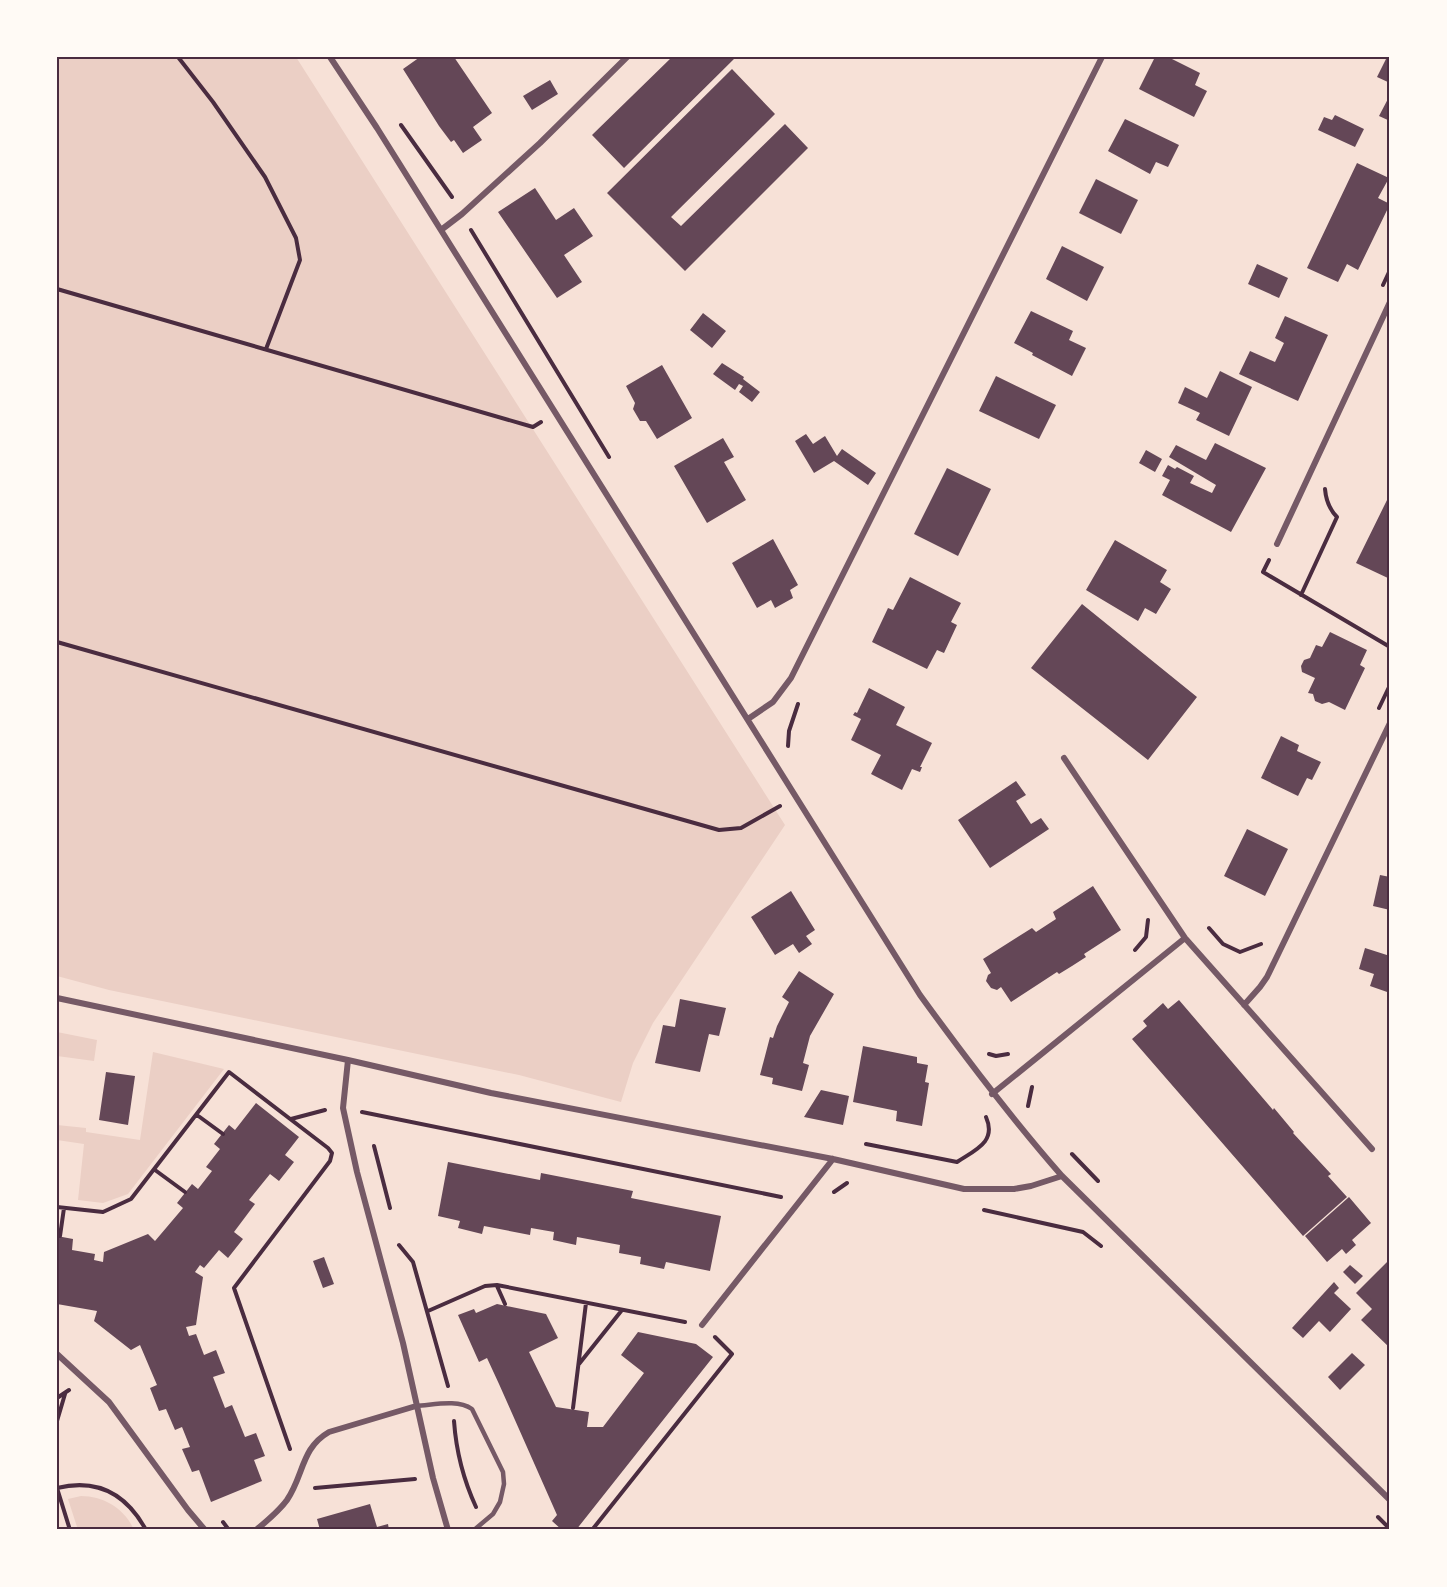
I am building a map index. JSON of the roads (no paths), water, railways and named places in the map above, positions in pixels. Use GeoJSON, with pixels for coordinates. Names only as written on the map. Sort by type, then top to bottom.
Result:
{"type":"FeatureCollection","features":[{"type":"Feature","properties":{"kind":"street"},"geometry":{"type":"LineString","coordinates":[[330,57],[377,128],[920,995],[992,1094],[1062,1176],[1390,1500]]}},
{"type":"Feature","properties":{"kind":"street"},"geometry":{"type":"LineString","coordinates":[[441,230],[462,214],[540,143],[627,57]]}},
{"type":"Feature","properties":{"kind":"street"},"geometry":{"type":"LineString","coordinates":[[748,719],[773,702],[791,678],[1102,57]]}},
{"type":"Feature","properties":{"kind":"street"},"geometry":{"type":"LineString","coordinates":[[1276,544],[1390,302]]}},
{"type":"Feature","properties":{"kind":"street"},"geometry":{"type":"LineString","coordinates":[[1244,1005],[1267,977],[1390,723]]}},
{"type":"Feature","properties":{"kind":"street"},"geometry":{"type":"LineString","coordinates":[[1064,758],[1185,938],[1372,1149]]}},
{"type":"Feature","properties":{"kind":"street"},"geometry":{"type":"LineString","coordinates":[[992,1094],[1185,938]]}},
{"type":"Feature","properties":{"kind":"street"},"geometry":{"type":"LineString","coordinates":[[57,998],[348,1059],[491,1093],[833,1159],[964,1189],[1014,1190],[1062,1176]]}},
{"type":"Feature","properties":{"kind":"street"},"geometry":{"type":"LineString","coordinates":[[348,1059],[343,1108],[357,1172],[403,1343],[433,1478],[448,1530]]}},
{"type":"Feature","properties":{"kind":"street"},"geometry":{"type":"LineString","coordinates":[[702,1325],[833,1159]]}},
{"type":"Feature","properties":{"kind":"street"},"geometry":{"type":"LineString","coordinates":[[57,1354],[109,1402],[205,1530]]}},
{"type":"Feature","properties":{"kind":"street"},"geometry":{"type":"LineString","coordinates":[[256,1530],[287,1500],[308,1452],[318,1438],[329,1432],[416,1406]]}},
{"type":"Feature","properties":{"kind":"lane"},"geometry":{"type":"LineString","coordinates":[[416,1406],[456,1403],[472,1409],[503,1472],[504,1484],[500,1502],[493,1514],[474,1530]]}}]}
